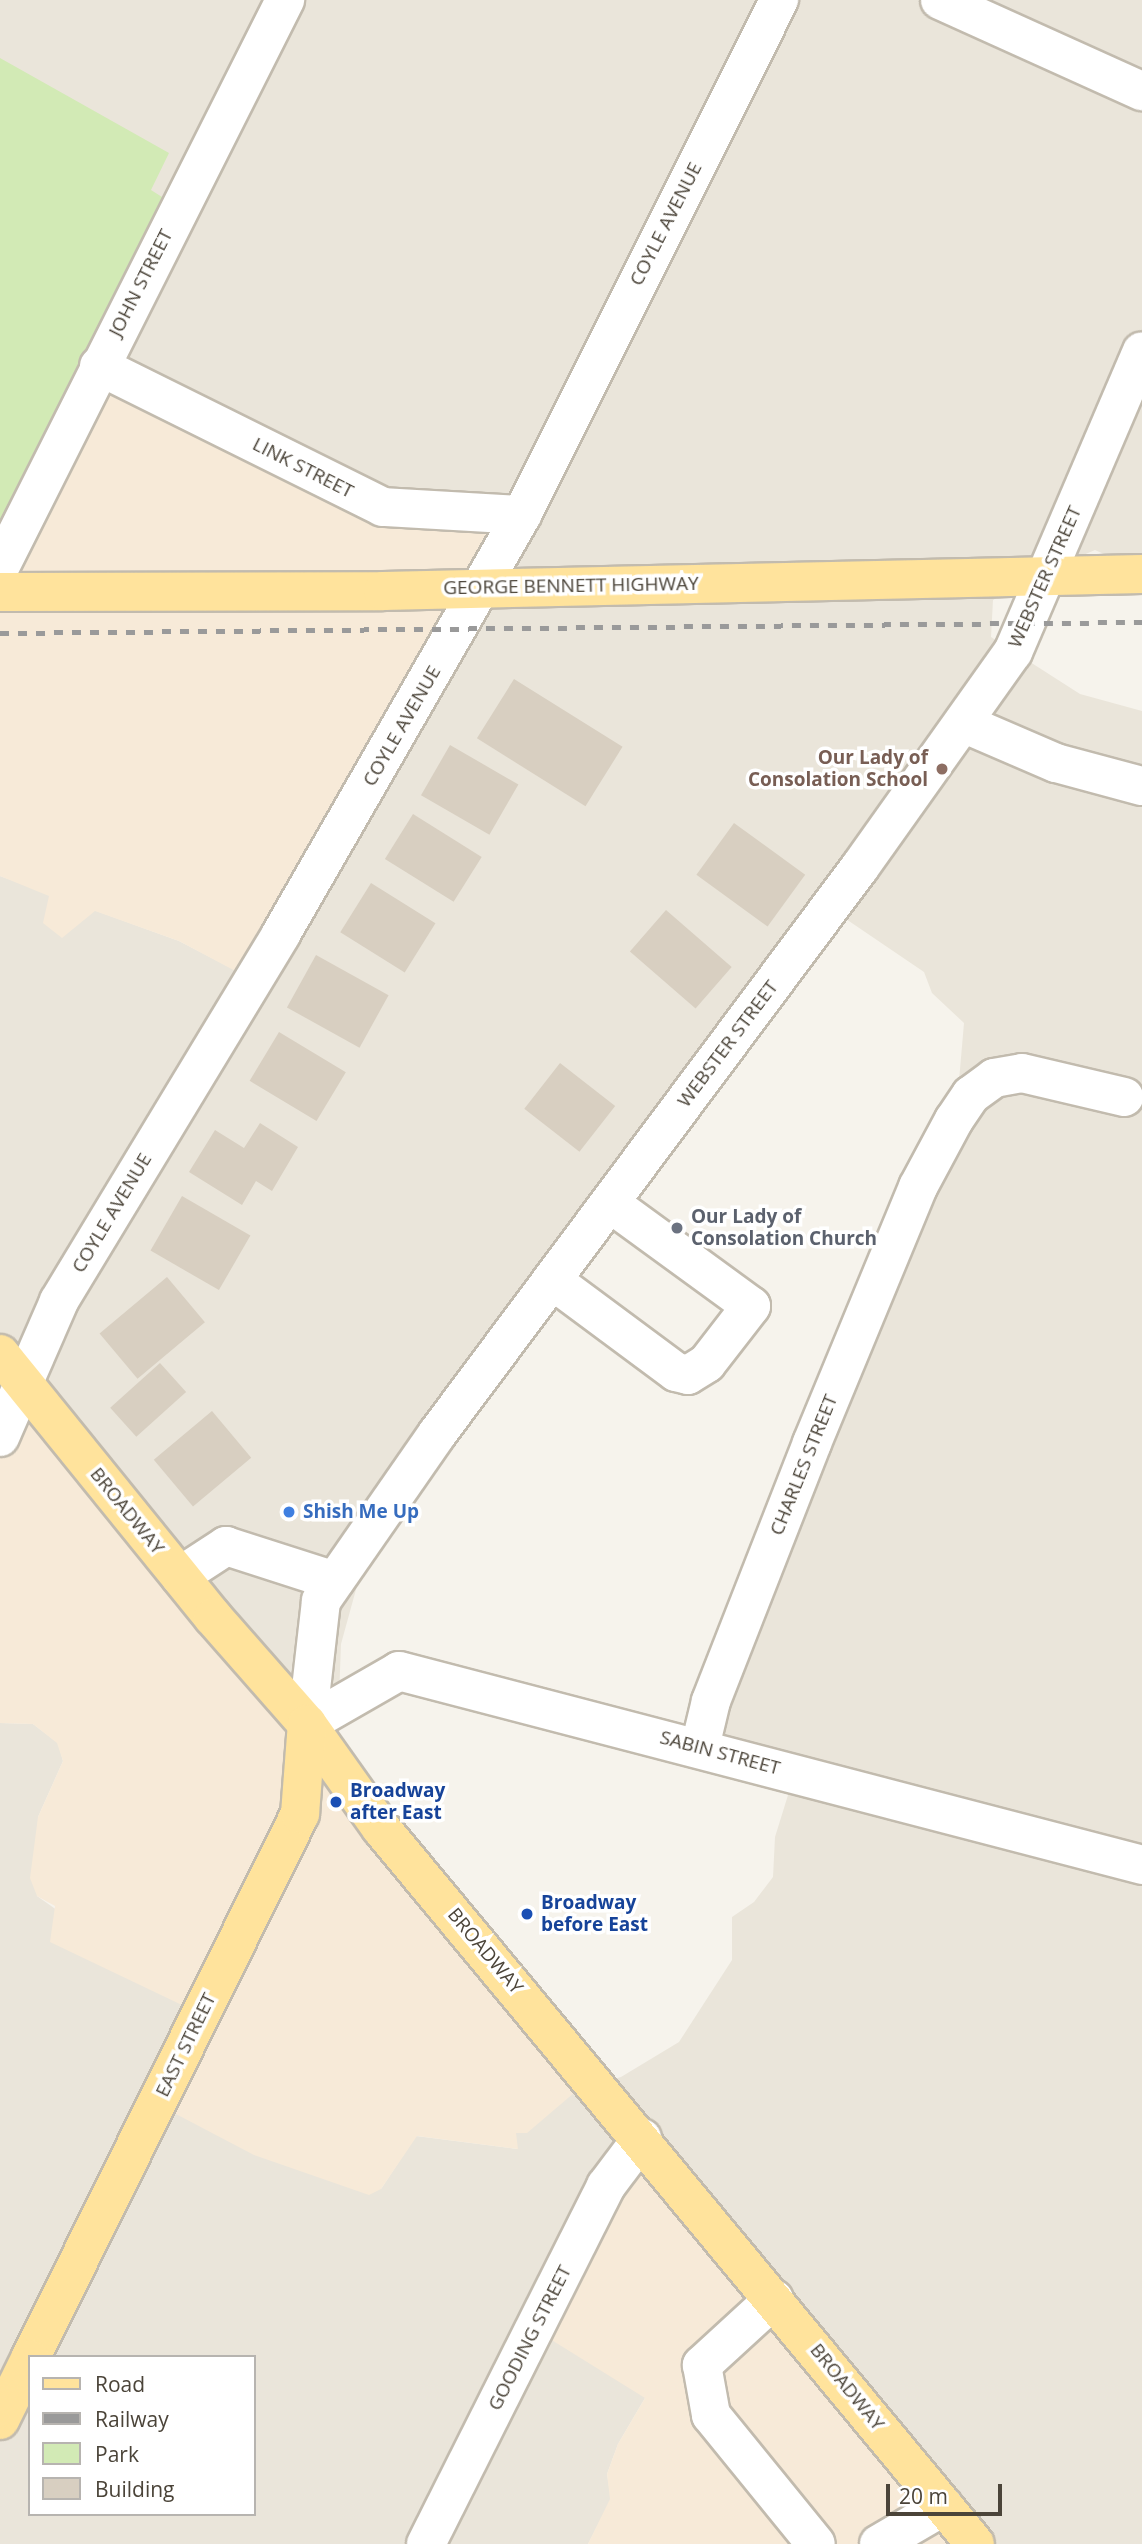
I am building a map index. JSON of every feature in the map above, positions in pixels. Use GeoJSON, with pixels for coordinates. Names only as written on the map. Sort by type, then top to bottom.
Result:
{"type":"FeatureCollection","features":[{"type":"Feature","properties":{"kind":"main road","name":"GEORGE BENNETT HIGHWAY"},"geometry":{"type":"LineString","coordinates":[[0,592],[480,589],[1142,574]]}},
{"type":"Feature","properties":{"kind":"main road","name":"BROADWAY"},"geometry":{"type":"LineString","coordinates":[[0,1354],[180,1576],[307,1724],[381,1828],[642,2138],[975,2544]]}},
{"type":"Feature","properties":{"kind":"main road","name":"EAST STREET"},"geometry":{"type":"LineString","coordinates":[[31,2355],[300,1814],[307,1724]]}},
{"type":"Feature","properties":{"kind":"main road","name":"EAST STREET"},"geometry":{"type":"LineString","coordinates":[[0,2420],[28,2362]]}},
{"type":"Feature","properties":{"kind":"street","name":"JOHN STREET"},"geometry":{"type":"LineString","coordinates":[[0,567],[285,0]]}},
{"type":"Feature","properties":{"kind":"street","name":"COYLE AVENUE"},"geometry":{"type":"LineString","coordinates":[[0,1437],[26,1385],[58,1301],[281,934],[522,515],[779,0]]}},
{"type":"Feature","properties":{"kind":"street"},"geometry":{"type":"LineString","coordinates":[[940,0],[1142,92]]}},
{"type":"Feature","properties":{"kind":"street","name":"WEBSTER STREET"},"geometry":{"type":"LineString","coordinates":[[307,1724],[321,1601],[552,1280],[1013,652],[1142,351]]}},
{"type":"Feature","properties":{"kind":"street","name":"LINK STREET"},"geometry":{"type":"LineString","coordinates":[[99,366],[383,507],[522,515]]}},
{"type":"Feature","properties":{"kind":"street"},"geometry":{"type":"LineString","coordinates":[[963,723],[1056,763],[1142,786]]}},
{"type":"Feature","properties":{"kind":"street","name":"CHARLES STREET"},"geometry":{"type":"LineString","coordinates":[[700,1747],[711,1701],[918,1187],[960,1112],[994,1078],[1022,1073],[1045,1076],[1124,1097]]}},
{"type":"Feature","properties":{"kind":"street"},"geometry":{"type":"LineString","coordinates":[[552,1280],[676,1372],[688,1375],[707,1363],[751,1306],[610,1203]]}},
{"type":"Feature","properties":{"kind":"street"},"geometry":{"type":"LineString","coordinates":[[180,1576],[226,1546],[335,1581]]}},
{"type":"Feature","properties":{"kind":"street","name":"SABIN STREET"},"geometry":{"type":"LineString","coordinates":[[307,1724],[399,1671],[700,1747],[1142,1865]]}},
{"type":"Feature","properties":{"kind":"street","name":"GOODING STREET"},"geometry":{"type":"LineString","coordinates":[[426,2544],[606,2186],[642,2138]]}},
{"type":"Feature","properties":{"kind":"street"},"geometry":{"type":"LineString","coordinates":[[774,2299],[702,2365],[711,2415],[816,2544]]}},
{"type":"Feature","properties":{"kind":"street"},"geometry":{"type":"LineString","coordinates":[[879,2544],[944,2506]]}},
{"type":"Feature","properties":{"kind":"shaded area"},"geometry":{"type":"Polygon","coordinates":[[[0,0],[1142,0],[1142,571],[1095,550],[1032,577],[993,600],[991,637],[1080,694],[1142,711],[1142,2544],[973,2544],[645,2398],[618,2444],[607,2474],[611,2499],[588,2544],[0,2544],[0,1723],[33,1724],[58,1743],[63,1761],[38,1817],[37,1896],[208,2017],[381,2189],[416,2136],[517,2149],[515,2133],[595,2075],[607,2081],[621,2077],[679,2042],[732,1960],[732,1917],[754,1902],[773,1877],[775,1837],[793,1779],[699,1745],[957,1104],[964,1023],[932,993],[924,972],[843,917],[363,1564],[341,1644],[337,1752],[0,1354],[0,876],[179,941],[258,982],[445,509],[119,374],[0,108],[0,0]]]}},
{"type":"Feature","properties":{"kind":"shaded area"},"geometry":{"type":"Polygon","coordinates":[[[119,374],[445,509],[527,511],[258,983],[179,941],[95,911],[62,938],[43,923],[49,896],[0,876],[0,599],[119,374]]]}},
{"type":"Feature","properties":{"kind":"shaded area"},"geometry":{"type":"Polygon","coordinates":[[[0,1354],[595,2075],[527,2133],[516,2133],[518,2149],[417,2136],[381,2189],[369,2195],[254,2155],[174,2113],[171,2101],[207,2017],[50,1942],[55,1906],[37,1896],[30,1878],[38,1817],[63,1761],[57,1743],[33,1724],[0,1723],[0,1354]]]}},
{"type":"Feature","properties":{"kind":"shaded area"},"geometry":{"type":"Polygon","coordinates":[[[649,2141],[973,2544],[588,2544],[610,2499],[607,2474],[618,2444],[645,2398],[550,2339],[649,2141]]]}},
{"type":"Feature","properties":{"kind":"green space"},"geometry":{"type":"Polygon","coordinates":[[[0,58],[169,153],[151,190],[192,216],[14,587],[0,599],[0,58]]]}},
{"type":"Feature","properties":{"kind":"building"},"geometry":{"type":"Polygon","coordinates":[[[514,679],[623,747],[585,806],[477,738],[514,679]]]}},
{"type":"Feature","properties":{"kind":"building"},"geometry":{"type":"Polygon","coordinates":[[[450,745],[518,784],[489,835],[421,795],[450,745]]]}},
{"type":"Feature","properties":{"kind":"building"},"geometry":{"type":"Polygon","coordinates":[[[413,814],[482,857],[454,902],[385,859],[413,814]]]}},
{"type":"Feature","properties":{"kind":"building"},"geometry":{"type":"Polygon","coordinates":[[[734,823],[805,875],[768,927],[696,875],[734,823]]]}},
{"type":"Feature","properties":{"kind":"building"},"geometry":{"type":"Polygon","coordinates":[[[371,883],[435,923],[405,972],[340,932],[371,883]]]}},
{"type":"Feature","properties":{"kind":"building"},"geometry":{"type":"Polygon","coordinates":[[[666,910],[732,967],[696,1009],[630,952],[666,910]]]}},
{"type":"Feature","properties":{"kind":"building"},"geometry":{"type":"Polygon","coordinates":[[[316,955],[389,995],[360,1048],[287,1007],[316,955]]]}},
{"type":"Feature","properties":{"kind":"building"},"geometry":{"type":"Polygon","coordinates":[[[279,1032],[346,1072],[317,1121],[250,1081],[279,1032]]]}},
{"type":"Feature","properties":{"kind":"building"},"geometry":{"type":"Polygon","coordinates":[[[560,1063],[615,1106],[579,1152],[524,1109],[560,1063]]]}},
{"type":"Feature","properties":{"kind":"building"},"geometry":{"type":"Polygon","coordinates":[[[260,1123],[298,1147],[272,1191],[256,1181],[242,1205],[189,1172],[215,1130],[244,1148],[260,1123]]]}},
{"type":"Feature","properties":{"kind":"building"},"geometry":{"type":"Polygon","coordinates":[[[182,1196],[250,1236],[219,1290],[150,1251],[182,1196]]]}},
{"type":"Feature","properties":{"kind":"building"},"geometry":{"type":"Polygon","coordinates":[[[167,1277],[205,1322],[138,1379],[100,1334],[167,1277]]]}},
{"type":"Feature","properties":{"kind":"building"},"geometry":{"type":"Polygon","coordinates":[[[160,1363],[186,1392],[136,1437],[110,1408],[160,1363]]]}},
{"type":"Feature","properties":{"kind":"building"},"geometry":{"type":"Polygon","coordinates":[[[212,1411],[251,1458],[193,1507],[154,1460],[212,1411]]]}},
{"type":"Feature","properties":{"kind":"railway"},"geometry":{"type":"LineString","coordinates":[[0,633],[1142,622]]}},
{"type":"Feature","properties":{"kind":"place","name":"Our Lady of Consolation School"},"geometry":{"type":"Point","coordinates":[942,769]}},
{"type":"Feature","properties":{"kind":"place","name":"Our Lady of Consolation Church"},"geometry":{"type":"Point","coordinates":[677,1228]}},
{"type":"Feature","properties":{"kind":"place","name":"Shish Me Up"},"geometry":{"type":"Point","coordinates":[289,1512]}},
{"type":"Feature","properties":{"kind":"place","name":"Broadway after East"},"geometry":{"type":"Point","coordinates":[336,1802]}},
{"type":"Feature","properties":{"kind":"place","name":"Broadway before East"},"geometry":{"type":"Point","coordinates":[527,1914]}}]}
